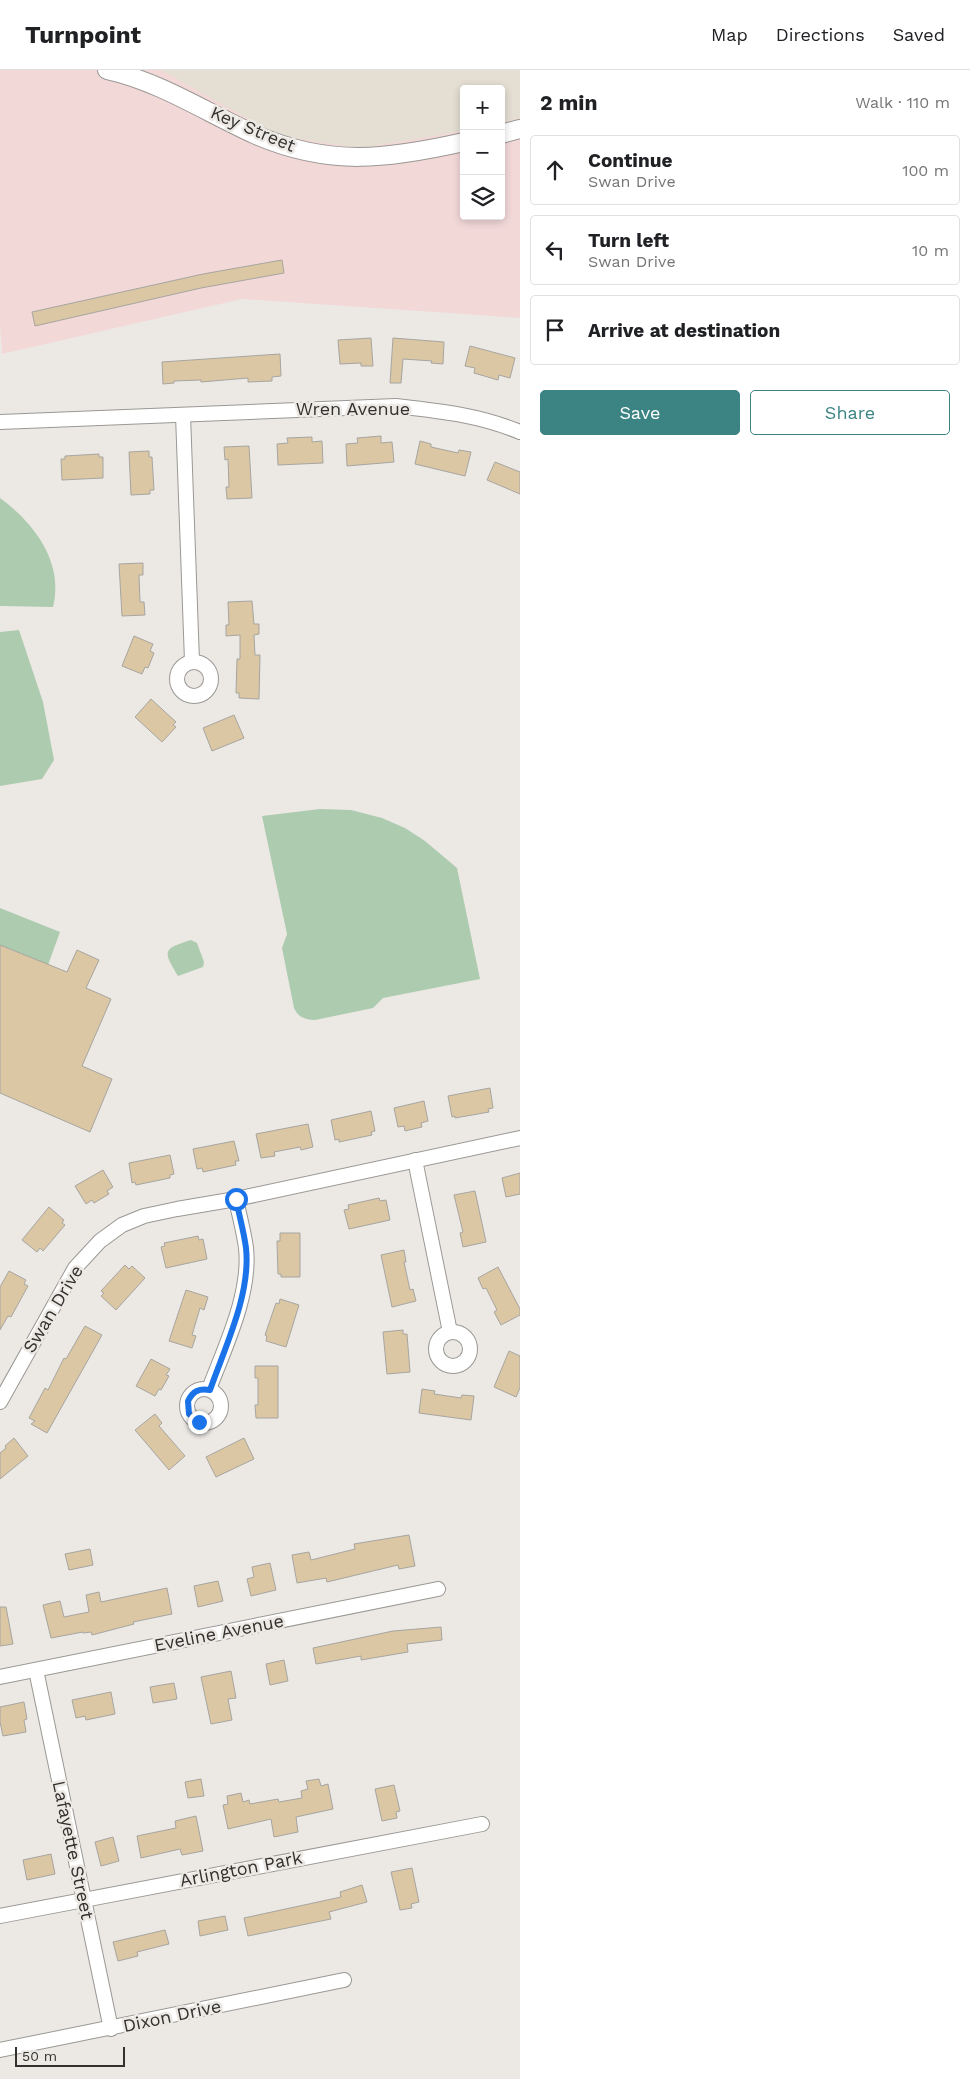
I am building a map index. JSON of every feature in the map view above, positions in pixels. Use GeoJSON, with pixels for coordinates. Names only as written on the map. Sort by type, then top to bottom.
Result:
{"type":"FeatureCollection","features":[{"type":"Feature","properties":{"kind":"street","name":"Key Street"},"geometry":{"type":"LineString","coordinates":[[108,70],[129,75],[162,88],[258,135],[298,149],[327,156],[360,158],[401,155],[460,143]]}},
{"type":"Feature","properties":{"kind":"street"},"geometry":{"type":"LineString","coordinates":[[505,133],[520,129]]}},
{"type":"Feature","properties":{"kind":"street","name":"Wren Avenue"},"geometry":{"type":"LineString","coordinates":[[0,422],[396,406],[455,413],[494,422],[520,432]]}},
{"type":"Feature","properties":{"kind":"street"},"geometry":{"type":"LineString","coordinates":[[183,415],[192,661]]}},
{"type":"Feature","properties":{"kind":"street","name":"Swan Drive"},"geometry":{"type":"LineString","coordinates":[[0,1402],[67,1280],[85,1256],[100,1241],[122,1225],[144,1216],[236,1199],[520,1138]]}},
{"type":"Feature","properties":{"kind":"street"},"geometry":{"type":"LineString","coordinates":[[415,1160],[450,1332]]}},
{"type":"Feature","properties":{"kind":"street"},"geometry":{"type":"LineString","coordinates":[[210,1390],[243,1294],[246,1248],[236,1199]]}},
{"type":"Feature","properties":{"kind":"street","name":"Eveline Avenue"},"geometry":{"type":"LineString","coordinates":[[0,1677],[438,1588]]}},
{"type":"Feature","properties":{"kind":"street","name":"Lafayette Street"},"geometry":{"type":"LineString","coordinates":[[36,1670],[111,2029]]}},
{"type":"Feature","properties":{"kind":"street","name":"Arlington Park"},"geometry":{"type":"LineString","coordinates":[[0,1916],[482,1824]]}},
{"type":"Feature","properties":{"kind":"street","name":"Dixon Drive"},"geometry":{"type":"LineString","coordinates":[[0,2050],[111,2029],[344,1980]]}},
{"type":"Feature","properties":{"kind":"shaded area"},"geometry":{"type":"Polygon","coordinates":[[[0,70],[520,70],[520,318],[242,299],[2,354],[0,324],[0,70]]]}},
{"type":"Feature","properties":{"kind":"shaded area"},"geometry":{"type":"Polygon","coordinates":[[[161,70],[520,70],[520,118],[505,122],[505,85],[460,85],[460,132],[361,148],[279,136],[161,70]]]}},
{"type":"Feature","properties":{"kind":"green space"},"geometry":{"type":"Polygon","coordinates":[[[0,498],[24,519],[35,532],[50,559],[54,574],[55,590],[53,607],[0,606],[0,498]]]}},
{"type":"Feature","properties":{"kind":"green space"},"geometry":{"type":"Polygon","coordinates":[[[19,630],[43,702],[54,760],[42,779],[0,786],[0,632],[19,630]]]}},
{"type":"Feature","properties":{"kind":"green space"},"geometry":{"type":"Polygon","coordinates":[[[320,809],[351,810],[382,818],[405,828],[425,841],[457,868],[480,979],[383,998],[373,1008],[315,1020],[305,1019],[298,1014],[294,1008],[282,948],[287,934],[262,816],[320,809]]]}},
{"type":"Feature","properties":{"kind":"green space"},"geometry":{"type":"Polygon","coordinates":[[[0,908],[60,932],[48,965],[0,945],[0,908]]]}},
{"type":"Feature","properties":{"kind":"green space"},"geometry":{"type":"Polygon","coordinates":[[[191,940],[197,943],[204,962],[203,967],[178,976],[169,961],[168,952],[170,948],[191,940]]]}},
{"type":"Feature","properties":{"kind":"building"},"geometry":{"type":"Polygon","coordinates":[[[282,260],[284,273],[201,288],[35,326],[32,312],[203,274],[282,260]]]}},
{"type":"Feature","properties":{"kind":"building"},"geometry":{"type":"Polygon","coordinates":[[[371,338],[373,366],[361,366],[361,363],[340,364],[338,340],[371,338]]]}},
{"type":"Feature","properties":{"kind":"building"},"geometry":{"type":"Polygon","coordinates":[[[393,338],[444,342],[443,364],[431,363],[432,361],[403,359],[401,383],[390,383],[393,338]]]}},
{"type":"Feature","properties":{"kind":"building"},"geometry":{"type":"Polygon","coordinates":[[[470,346],[515,358],[510,378],[499,375],[498,380],[474,373],[475,368],[465,366],[470,346]]]}},
{"type":"Feature","properties":{"kind":"building"},"geometry":{"type":"Polygon","coordinates":[[[280,354],[281,376],[272,377],[272,381],[248,382],[248,378],[201,382],[201,380],[174,381],[174,383],[163,384],[162,362],[280,354]]]}},
{"type":"Feature","properties":{"kind":"building"},"geometry":{"type":"Polygon","coordinates":[[[381,436],[381,443],[392,442],[394,462],[347,466],[346,444],[358,443],[357,438],[381,436]]]}},
{"type":"Feature","properties":{"kind":"building"},"geometry":{"type":"Polygon","coordinates":[[[312,437],[312,442],[322,441],[323,463],[278,465],[277,444],[288,443],[287,438],[312,437]]]}},
{"type":"Feature","properties":{"kind":"building"},"geometry":{"type":"Polygon","coordinates":[[[420,441],[431,444],[431,447],[458,453],[459,450],[471,452],[465,476],[415,464],[420,441]]]}},
{"type":"Feature","properties":{"kind":"building"},"geometry":{"type":"Polygon","coordinates":[[[249,446],[252,498],[227,499],[226,487],[229,487],[228,459],[225,460],[224,447],[249,446]]]}},
{"type":"Feature","properties":{"kind":"building"},"geometry":{"type":"Polygon","coordinates":[[[149,451],[149,457],[152,457],[154,490],[150,490],[150,494],[131,495],[129,452],[149,451]]]}},
{"type":"Feature","properties":{"kind":"building"},"geometry":{"type":"Polygon","coordinates":[[[99,454],[99,457],[103,457],[103,478],[62,480],[61,459],[65,459],[65,456],[99,454]]]}},
{"type":"Feature","properties":{"kind":"building"},"geometry":{"type":"Polygon","coordinates":[[[495,462],[520,472],[520,494],[487,480],[495,462]]]}},
{"type":"Feature","properties":{"kind":"building"},"geometry":{"type":"Polygon","coordinates":[[[143,563],[143,575],[139,575],[140,602],[144,602],[145,615],[122,616],[119,564],[143,563]]]}},
{"type":"Feature","properties":{"kind":"building"},"geometry":{"type":"Polygon","coordinates":[[[252,601],[254,624],[259,624],[259,634],[254,635],[255,655],[260,655],[259,699],[239,698],[239,693],[236,693],[237,659],[240,659],[240,635],[226,636],[226,625],[229,625],[228,602],[252,601]]]}},
{"type":"Feature","properties":{"kind":"building"},"geometry":{"type":"Polygon","coordinates":[[[134,636],[153,644],[150,651],[154,653],[148,668],[145,667],[142,674],[122,666],[134,636]]]}},
{"type":"Feature","properties":{"kind":"building"},"geometry":{"type":"Polygon","coordinates":[[[151,699],[176,722],[173,725],[176,727],[162,742],[135,717],[151,699]]]}},
{"type":"Feature","properties":{"kind":"building"},"geometry":{"type":"Polygon","coordinates":[[[234,715],[244,738],[212,751],[203,728],[234,715]]]}},
{"type":"Feature","properties":{"kind":"building"},"geometry":{"type":"Polygon","coordinates":[[[0,945],[67,972],[77,950],[99,960],[86,988],[111,999],[82,1066],[112,1079],[90,1132],[0,1093],[0,945]]]}},
{"type":"Feature","properties":{"kind":"building"},"geometry":{"type":"Polygon","coordinates":[[[490,1088],[493,1108],[488,1109],[489,1112],[452,1117],[448,1096],[490,1088]]]}},
{"type":"Feature","properties":{"kind":"building"},"geometry":{"type":"Polygon","coordinates":[[[424,1101],[428,1121],[421,1123],[422,1127],[405,1131],[404,1126],[398,1127],[394,1108],[424,1101]]]}},
{"type":"Feature","properties":{"kind":"building"},"geometry":{"type":"Polygon","coordinates":[[[371,1111],[375,1131],[371,1132],[372,1135],[339,1142],[339,1139],[335,1140],[331,1120],[371,1111]]]}},
{"type":"Feature","properties":{"kind":"building"},"geometry":{"type":"Polygon","coordinates":[[[308,1124],[313,1147],[301,1150],[300,1147],[274,1152],[275,1156],[261,1158],[256,1134],[308,1124]]]}},
{"type":"Feature","properties":{"kind":"building"},"geometry":{"type":"Polygon","coordinates":[[[234,1141],[239,1161],[235,1161],[236,1165],[203,1172],[202,1168],[197,1169],[193,1149],[234,1141]]]}},
{"type":"Feature","properties":{"kind":"building"},"geometry":{"type":"Polygon","coordinates":[[[170,1155],[174,1174],[170,1175],[170,1178],[136,1185],[135,1182],[132,1183],[129,1163],[170,1155]]]}},
{"type":"Feature","properties":{"kind":"building"},"geometry":{"type":"Polygon","coordinates":[[[103,1170],[113,1187],[107,1191],[109,1194],[94,1203],[92,1200],[86,1204],[75,1186],[103,1170]]]}},
{"type":"Feature","properties":{"kind":"building"},"geometry":{"type":"Polygon","coordinates":[[[520,1173],[520,1194],[506,1197],[502,1178],[520,1173]]]}},
{"type":"Feature","properties":{"kind":"building"},"geometry":{"type":"Polygon","coordinates":[[[475,1191],[486,1242],[463,1247],[460,1233],[463,1232],[454,1195],[475,1191]]]}},
{"type":"Feature","properties":{"kind":"building"},"geometry":{"type":"Polygon","coordinates":[[[379,1198],[380,1201],[386,1200],[390,1220],[349,1229],[344,1210],[349,1209],[348,1205],[379,1198]]]}},
{"type":"Feature","properties":{"kind":"building"},"geometry":{"type":"Polygon","coordinates":[[[49,1207],[64,1220],[62,1223],[65,1225],[43,1251],[40,1248],[37,1252],[22,1240],[49,1207]]]}},
{"type":"Feature","properties":{"kind":"building"},"geometry":{"type":"Polygon","coordinates":[[[280,1233],[300,1233],[300,1277],[281,1277],[281,1274],[278,1274],[277,1241],[280,1241],[280,1233]]]}},
{"type":"Feature","properties":{"kind":"building"},"geometry":{"type":"Polygon","coordinates":[[[198,1236],[199,1240],[203,1239],[207,1259],[166,1268],[161,1247],[165,1246],[164,1243],[198,1236]]]}},
{"type":"Feature","properties":{"kind":"building"},"geometry":{"type":"Polygon","coordinates":[[[404,1250],[406,1262],[404,1262],[410,1290],[413,1289],[416,1301],[392,1307],[381,1255],[404,1250]]]}},
{"type":"Feature","properties":{"kind":"building"},"geometry":{"type":"Polygon","coordinates":[[[125,1265],[129,1269],[132,1266],[145,1278],[116,1310],[101,1296],[104,1293],[101,1291],[125,1265]]]}},
{"type":"Feature","properties":{"kind":"building"},"geometry":{"type":"Polygon","coordinates":[[[498,1267],[520,1309],[520,1315],[501,1325],[494,1312],[497,1310],[486,1288],[483,1289],[478,1278],[498,1267]]]}},
{"type":"Feature","properties":{"kind":"building"},"geometry":{"type":"Polygon","coordinates":[[[9,1271],[26,1280],[24,1284],[28,1286],[11,1317],[8,1316],[0,1330],[0,1287],[9,1271]]]}},
{"type":"Feature","properties":{"kind":"building"},"geometry":{"type":"Polygon","coordinates":[[[186,1290],[208,1297],[204,1310],[200,1308],[192,1335],[196,1336],[192,1348],[169,1341],[186,1290]]]}},
{"type":"Feature","properties":{"kind":"building"},"geometry":{"type":"Polygon","coordinates":[[[280,1299],[299,1305],[286,1347],[266,1341],[267,1336],[265,1335],[276,1303],[279,1304],[280,1299]]]}},
{"type":"Feature","properties":{"kind":"building"},"geometry":{"type":"Polygon","coordinates":[[[85,1326],[102,1335],[47,1433],[31,1424],[35,1421],[29,1418],[45,1388],[48,1390],[64,1358],[66,1359],[85,1326]]]}},
{"type":"Feature","properties":{"kind":"building"},"geometry":{"type":"Polygon","coordinates":[[[403,1330],[403,1334],[407,1334],[410,1372],[387,1374],[383,1332],[403,1330]]]}},
{"type":"Feature","properties":{"kind":"building"},"geometry":{"type":"Polygon","coordinates":[[[509,1351],[520,1356],[520,1388],[516,1397],[494,1387],[509,1351]]]}},
{"type":"Feature","properties":{"kind":"building"},"geometry":{"type":"Polygon","coordinates":[[[151,1359],[170,1369],[166,1375],[169,1376],[155,1396],[136,1386],[151,1359]]]}},
{"type":"Feature","properties":{"kind":"building"},"geometry":{"type":"Polygon","coordinates":[[[255,1366],[278,1366],[278,1418],[256,1418],[255,1405],[258,1405],[258,1378],[255,1378],[255,1366]]]}},
{"type":"Feature","properties":{"kind":"building"},"geometry":{"type":"Polygon","coordinates":[[[422,1389],[435,1391],[434,1394],[461,1398],[462,1395],[474,1396],[471,1420],[419,1413],[422,1389]]]}},
{"type":"Feature","properties":{"kind":"building"},"geometry":{"type":"Polygon","coordinates":[[[155,1414],[162,1423],[159,1426],[185,1456],[169,1470],[135,1430],[155,1414]]]}},
{"type":"Feature","properties":{"kind":"building"},"geometry":{"type":"Polygon","coordinates":[[[14,1438],[28,1456],[0,1479],[0,1453],[14,1438]]]}},
{"type":"Feature","properties":{"kind":"building"},"geometry":{"type":"Polygon","coordinates":[[[244,1438],[254,1459],[216,1477],[206,1457],[244,1438]]]}},
{"type":"Feature","properties":{"kind":"building"},"geometry":{"type":"Polygon","coordinates":[[[409,1535],[415,1566],[399,1569],[398,1565],[327,1582],[326,1578],[297,1583],[292,1555],[309,1552],[311,1560],[355,1549],[354,1544],[409,1535]]]}},
{"type":"Feature","properties":{"kind":"building"},"geometry":{"type":"Polygon","coordinates":[[[90,1549],[93,1565],[69,1570],[65,1554],[90,1549]]]}},
{"type":"Feature","properties":{"kind":"building"},"geometry":{"type":"Polygon","coordinates":[[[270,1563],[276,1590],[251,1596],[247,1579],[254,1577],[252,1567],[270,1563]]]}},
{"type":"Feature","properties":{"kind":"building"},"geometry":{"type":"Polygon","coordinates":[[[218,1581],[223,1601],[198,1607],[194,1586],[218,1581]]]}},
{"type":"Feature","properties":{"kind":"building"},"geometry":{"type":"Polygon","coordinates":[[[167,1588],[172,1614],[133,1622],[134,1624],[92,1635],[91,1632],[83,1632],[51,1638],[43,1605],[60,1601],[64,1617],[89,1612],[86,1595],[99,1592],[101,1602],[167,1588]]]}},
{"type":"Feature","properties":{"kind":"building"},"geometry":{"type":"Polygon","coordinates":[[[0,1607],[6,1607],[13,1644],[0,1646],[0,1607]]]}},
{"type":"Feature","properties":{"kind":"building"},"geometry":{"type":"Polygon","coordinates":[[[441,1627],[442,1640],[407,1644],[408,1652],[361,1660],[361,1656],[316,1664],[313,1648],[393,1631],[441,1627]]]}},
{"type":"Feature","properties":{"kind":"building"},"geometry":{"type":"Polygon","coordinates":[[[284,1660],[288,1681],[270,1685],[266,1664],[284,1660]]]}},
{"type":"Feature","properties":{"kind":"building"},"geometry":{"type":"Polygon","coordinates":[[[231,1671],[236,1698],[228,1699],[232,1720],[211,1724],[201,1677],[231,1671]]]}},
{"type":"Feature","properties":{"kind":"building"},"geometry":{"type":"Polygon","coordinates":[[[174,1683],[177,1699],[153,1703],[150,1687],[174,1683]]]}},
{"type":"Feature","properties":{"kind":"building"},"geometry":{"type":"Polygon","coordinates":[[[111,1692],[115,1714],[86,1720],[85,1716],[76,1718],[72,1700],[111,1692]]]}},
{"type":"Feature","properties":{"kind":"building"},"geometry":{"type":"Polygon","coordinates":[[[24,1702],[27,1719],[24,1720],[26,1732],[3,1736],[0,1722],[0,1707],[24,1702]]]}},
{"type":"Feature","properties":{"kind":"building"},"geometry":{"type":"Polygon","coordinates":[[[201,1779],[204,1796],[188,1798],[185,1782],[201,1779]]]}},
{"type":"Feature","properties":{"kind":"building"},"geometry":{"type":"Polygon","coordinates":[[[319,1779],[321,1786],[328,1784],[333,1809],[296,1817],[298,1832],[274,1837],[271,1819],[228,1829],[223,1805],[228,1804],[227,1796],[241,1793],[243,1802],[249,1800],[250,1804],[278,1799],[279,1802],[302,1798],[301,1791],[308,1789],[306,1781],[319,1779]]]}},
{"type":"Feature","properties":{"kind":"building"},"geometry":{"type":"Polygon","coordinates":[[[394,1785],[400,1811],[396,1812],[397,1818],[382,1821],[375,1789],[394,1785]]]}},
{"type":"Feature","properties":{"kind":"building"},"geometry":{"type":"Polygon","coordinates":[[[196,1816],[203,1851],[182,1855],[180,1849],[141,1858],[137,1836],[176,1828],[175,1821],[196,1816]]]}},
{"type":"Feature","properties":{"kind":"building"},"geometry":{"type":"Polygon","coordinates":[[[113,1837],[119,1861],[101,1866],[95,1842],[113,1837]]]}},
{"type":"Feature","properties":{"kind":"building"},"geometry":{"type":"Polygon","coordinates":[[[51,1854],[55,1874],[27,1880],[23,1860],[51,1854]]]}},
{"type":"Feature","properties":{"kind":"building"},"geometry":{"type":"Polygon","coordinates":[[[412,1868],[419,1902],[411,1904],[412,1908],[400,1910],[391,1872],[412,1868]]]}},
{"type":"Feature","properties":{"kind":"building"},"geometry":{"type":"Polygon","coordinates":[[[362,1885],[367,1902],[329,1912],[331,1919],[248,1936],[244,1918],[341,1897],[340,1892],[362,1885]]]}},
{"type":"Feature","properties":{"kind":"building"},"geometry":{"type":"Polygon","coordinates":[[[225,1916],[228,1930],[200,1936],[198,1921],[225,1916]]]}},
{"type":"Feature","properties":{"kind":"building"},"geometry":{"type":"Polygon","coordinates":[[[165,1930],[169,1944],[137,1952],[138,1956],[118,1961],[113,1942],[165,1930]]]}},
{"type":"Feature","properties":{"kind":"route"},"geometry":{"type":"LineString","coordinates":[[199,1422],[189,1414],[188,1401],[196,1390],[203,1388],[210,1390],[243,1294],[246,1248],[236,1199]]}}]}
